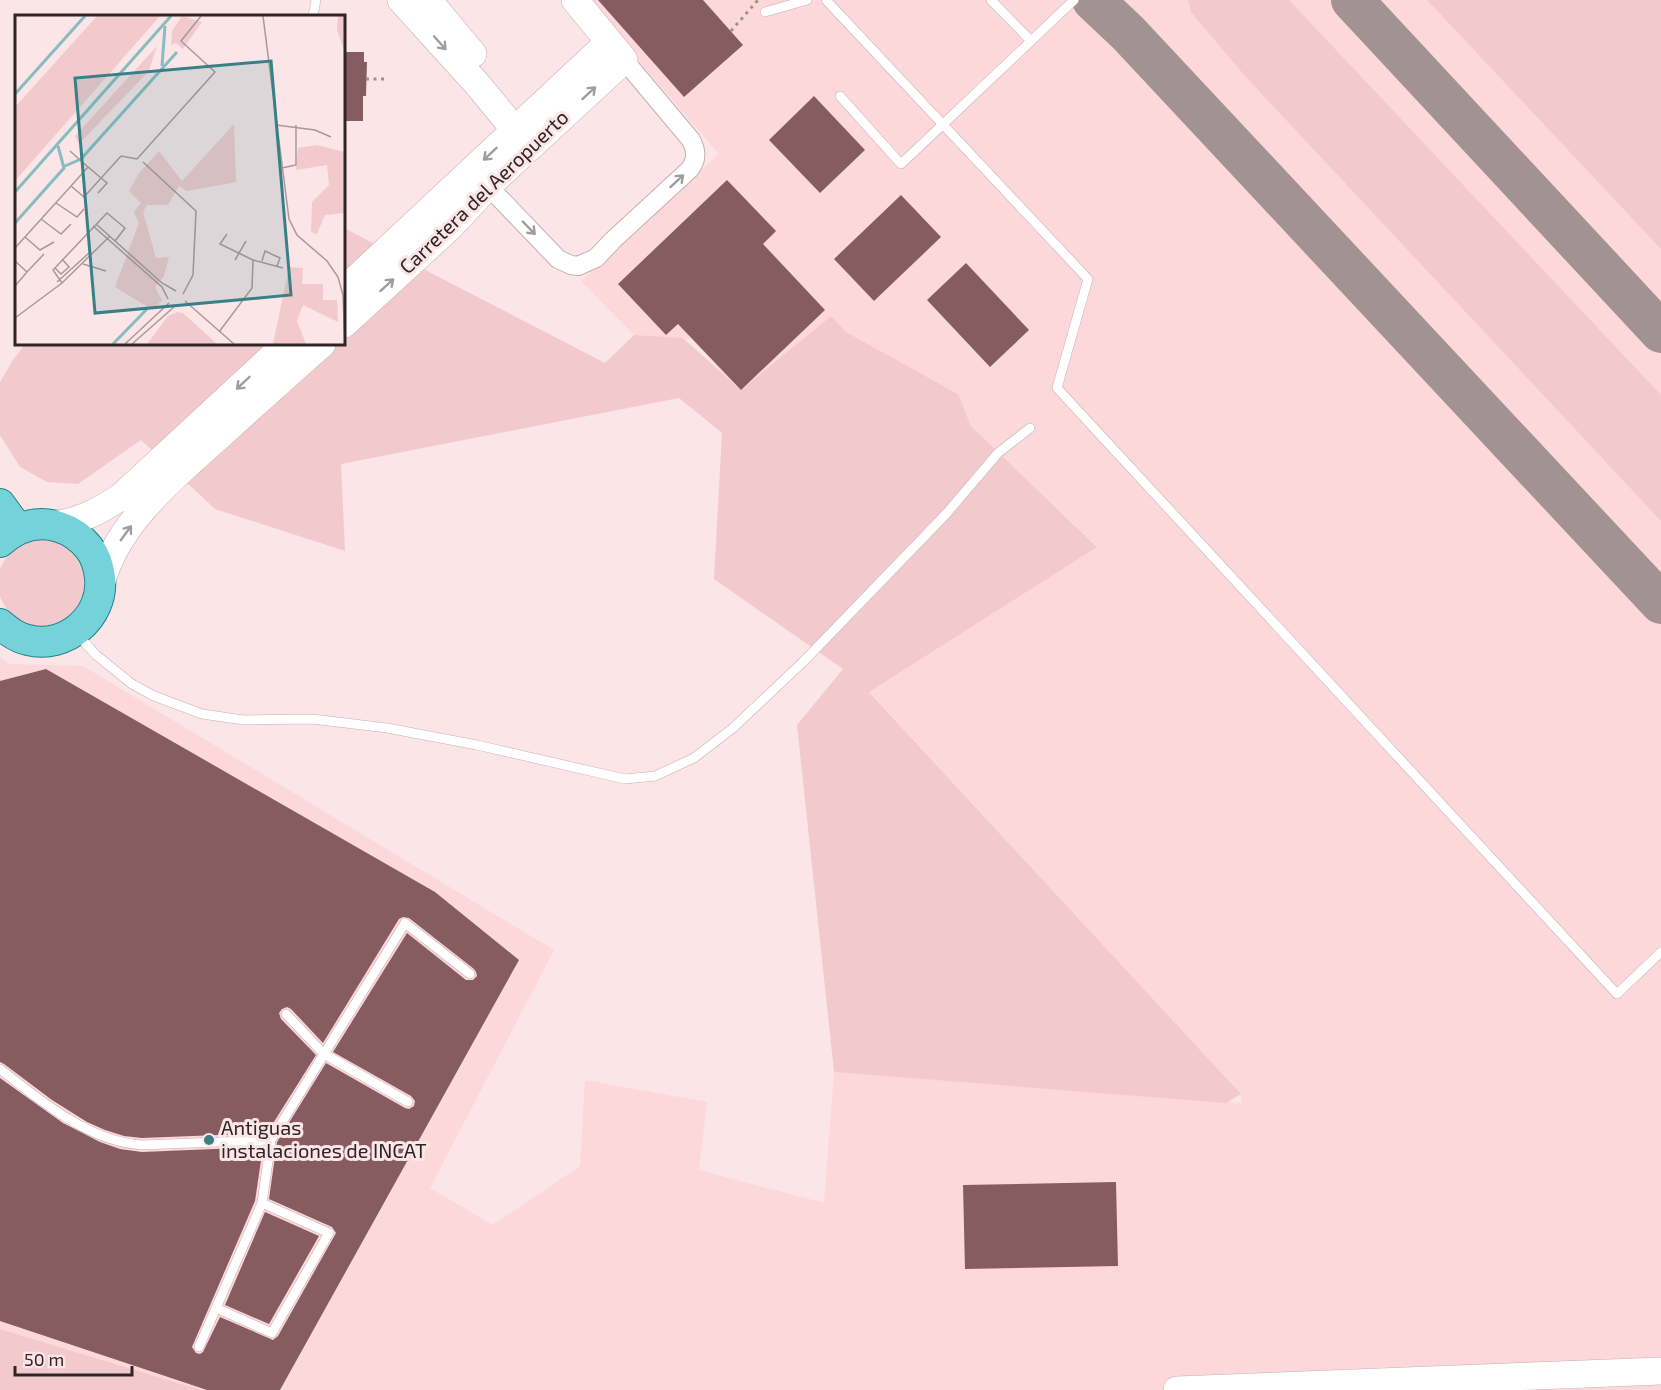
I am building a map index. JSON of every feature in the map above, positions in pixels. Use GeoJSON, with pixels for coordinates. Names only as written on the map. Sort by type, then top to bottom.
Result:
{"type":"FeatureCollection","features":[{"type":"Feature","properties":{"kind":"main road"},"geometry":{"type":"LineString","coordinates":[[0,504],[9,535],[24,526],[38,524],[68,530],[82,540],[92,552],[99,568],[100,585],[97,603],[88,619],[75,632],[60,639],[44,642],[27,640],[11,634],[0,624]]}},
{"type":"Feature","properties":{"kind":"main road"},"geometry":{"type":"LineString","coordinates":[[0,656],[27,640]]}},
{"type":"Feature","properties":{"kind":"street"},"geometry":{"type":"LineString","coordinates":[[400,0],[478,85],[528,133]]}},
{"type":"Feature","properties":{"kind":"street"},"geometry":{"type":"LineString","coordinates":[[428,0],[528,133]]}},
{"type":"Feature","properties":{"kind":"street"},"geometry":{"type":"LineString","coordinates":[[488,186],[558,259],[578,266],[596,258],[689,170],[695,159],[695,147],[692,140],[575,0]]}},
{"type":"Feature","properties":{"kind":"street","name":"Carretera del Aeropuerto"},"geometry":{"type":"LineString","coordinates":[[345,289],[528,133],[616,51]]}},
{"type":"Feature","properties":{"kind":"street","name":"Carretera del Aeropuerto"},"geometry":{"type":"LineString","coordinates":[[345,323],[452,226],[488,186],[528,133]]}},
{"type":"Feature","properties":{"kind":"street"},"geometry":{"type":"LineString","coordinates":[[52,525],[70,523],[96,513],[122,496],[285,345]]}},
{"type":"Feature","properties":{"kind":"street"},"geometry":{"type":"LineString","coordinates":[[100,585],[103,573],[119,542],[138,515],[165,486],[321,345]]}},
{"type":"Feature","properties":{"kind":"street"},"geometry":{"type":"LineString","coordinates":[[1178,1390],[1661,1371]]}},
{"type":"Feature","properties":{"kind":"lane"},"geometry":{"type":"LineString","coordinates":[[313,15],[316,0]]}},
{"type":"Feature","properties":{"kind":"lane"},"geometry":{"type":"LineString","coordinates":[[765,12],[807,0]]}},
{"type":"Feature","properties":{"kind":"lane"},"geometry":{"type":"LineString","coordinates":[[826,0],[1088,279],[1057,388],[1617,994],[1661,952]]}},
{"type":"Feature","properties":{"kind":"lane"},"geometry":{"type":"LineString","coordinates":[[991,0],[1031,41]]}},
{"type":"Feature","properties":{"kind":"lane"},"geometry":{"type":"LineString","coordinates":[[840,96],[901,164],[1074,0]]}},
{"type":"Feature","properties":{"kind":"lane"},"geometry":{"type":"LineString","coordinates":[[75,632],[96,656],[132,684],[154,696],[202,714],[244,720],[312,719],[387,728],[477,745],[626,779],[655,776],[694,758],[733,728],[803,663],[946,514],[998,453],[1030,428]]}},
{"type":"Feature","properties":{"kind":"lane"},"geometry":{"type":"LineString","coordinates":[[199,1347],[262,1203],[271,1140],[405,923],[470,974]]}},
{"type":"Feature","properties":{"kind":"lane"},"geometry":{"type":"LineString","coordinates":[[286,1014],[324,1054],[408,1102]]}},
{"type":"Feature","properties":{"kind":"lane"},"geometry":{"type":"LineString","coordinates":[[0,1069],[35,1097],[75,1122],[116,1141],[142,1145],[271,1140]]}},
{"type":"Feature","properties":{"kind":"lane"},"geometry":{"type":"LineString","coordinates":[[216,1308],[272,1333],[329,1233],[262,1203]]}},
{"type":"Feature","properties":{"kind":"path"},"geometry":{"type":"LineString","coordinates":[[731,31],[758,0]]}},
{"type":"Feature","properties":{"kind":"path"},"geometry":{"type":"LineString","coordinates":[[366,79],[388,80]]}},
{"type":"Feature","properties":{"kind":"shaded area"},"geometry":{"type":"Polygon","coordinates":[[[586,0],[1661,0],[1661,1390],[201,1390],[0,1329],[0,657],[10,664],[83,666],[554,950],[430,1188],[493,1225],[580,1166],[585,1080],[707,1102],[699,1170],[824,1203],[834,1072],[1242,1103],[1241,1094],[869,691],[1097,546],[971,426],[958,394],[846,332],[831,316],[741,394],[692,339],[634,335],[581,281],[719,154],[586,0]]]}},
{"type":"Feature","properties":{"kind":"shaded area"},"geometry":{"type":"Polygon","coordinates":[[[1188,0],[1289,0],[1661,395],[1661,521],[1245,76],[1191,12],[1188,0]]]}},
{"type":"Feature","properties":{"kind":"shaded area"},"geometry":{"type":"Polygon","coordinates":[[[1427,0],[1661,0],[1661,249],[1427,0]]]}},
{"type":"Feature","properties":{"kind":"shaded area"},"geometry":{"type":"Polygon","coordinates":[[[345,229],[605,363],[634,335],[683,338],[741,390],[831,316],[846,332],[958,394],[971,426],[1097,547],[869,692],[1241,1094],[1226,1103],[834,1072],[797,725],[843,669],[714,579],[722,433],[679,398],[341,464],[345,551],[215,509],[141,440],[78,484],[47,482],[20,467],[0,435],[0,382],[24,345],[345,345],[345,229]]]}},
{"type":"Feature","properties":{"kind":"shaded area"},"geometry":{"type":"Polygon","coordinates":[[[33,541],[49,541],[65,547],[77,559],[83,575],[83,591],[77,607],[65,619],[49,625],[33,625],[17,619],[5,607],[-1,591],[-1,575],[5,559],[17,547],[33,541]]]}},
{"type":"Feature","properties":{"kind":"shaded area"},"geometry":{"type":"Polygon","coordinates":[[[0,1329],[201,1390],[0,1390],[0,1329]]]}},
{"type":"Feature","properties":{"kind":"building"},"geometry":{"type":"Polygon","coordinates":[[[598,0],[703,0],[743,45],[684,97],[598,0]]]}},
{"type":"Feature","properties":{"kind":"building"},"geometry":{"type":"Polygon","coordinates":[[[345,52],[364,52],[364,62],[367,62],[363,121],[345,121],[345,52]]]}},
{"type":"Feature","properties":{"kind":"building"},"geometry":{"type":"Polygon","coordinates":[[[814,96],[865,150],[820,193],[769,140],[814,96]]]}},
{"type":"Feature","properties":{"kind":"building"},"geometry":{"type":"Polygon","coordinates":[[[727,180],[776,231],[763,244],[825,310],[741,390],[678,324],[666,335],[618,284],[727,180]]]}},
{"type":"Feature","properties":{"kind":"building"},"geometry":{"type":"Polygon","coordinates":[[[901,195],[941,237],[874,301],[834,259],[901,195]]]}},
{"type":"Feature","properties":{"kind":"building"},"geometry":{"type":"Polygon","coordinates":[[[966,263],[1029,330],[990,367],[927,300],[966,263]]]}},
{"type":"Feature","properties":{"kind":"building","name":"Antiguas instalaciones de INCAT"},"geometry":{"type":"Polygon","coordinates":[[[46,669],[435,892],[519,960],[280,1390],[207,1390],[0,1321],[0,1078],[63,1123],[100,1142],[120,1149],[142,1152],[263,1147],[255,1201],[192,1347],[196,1353],[203,1352],[220,1317],[273,1340],[278,1336],[336,1233],[332,1227],[269,1199],[277,1142],[326,1063],[405,1108],[409,1109],[414,1106],[415,1101],[411,1096],[333,1052],[407,933],[466,980],[473,980],[477,976],[476,972],[409,918],[403,917],[399,919],[323,1043],[291,1009],[287,1007],[282,1009],[279,1013],[281,1019],[316,1055],[267,1133],[142,1138],[124,1136],[87,1122],[52,1100],[0,1062],[0,681],[46,669]]]}},
{"type":"Feature","properties":{"kind":"building"},"geometry":{"type":"Polygon","coordinates":[[[1116,1182],[1118,1266],[965,1269],[963,1185],[1116,1182]]]}},
{"type":"Feature","properties":{"kind":"building"},"geometry":{"type":"Polygon","coordinates":[[[265,1212],[319,1236],[269,1324],[225,1305],[265,1212]]]}},
{"type":"Feature","properties":{"kind":"taxiway"},"geometry":{"type":"LineString","coordinates":[[1093,0],[1128,33],[1661,603]]}},
{"type":"Feature","properties":{"kind":"taxiway"},"geometry":{"type":"LineString","coordinates":[[1352,0],[1661,332]]}},
{"type":"Feature","properties":{"kind":"place","name":"Antiguas instalaciones de INCAT"},"geometry":{"type":"Point","coordinates":[209,1140]}}]}
